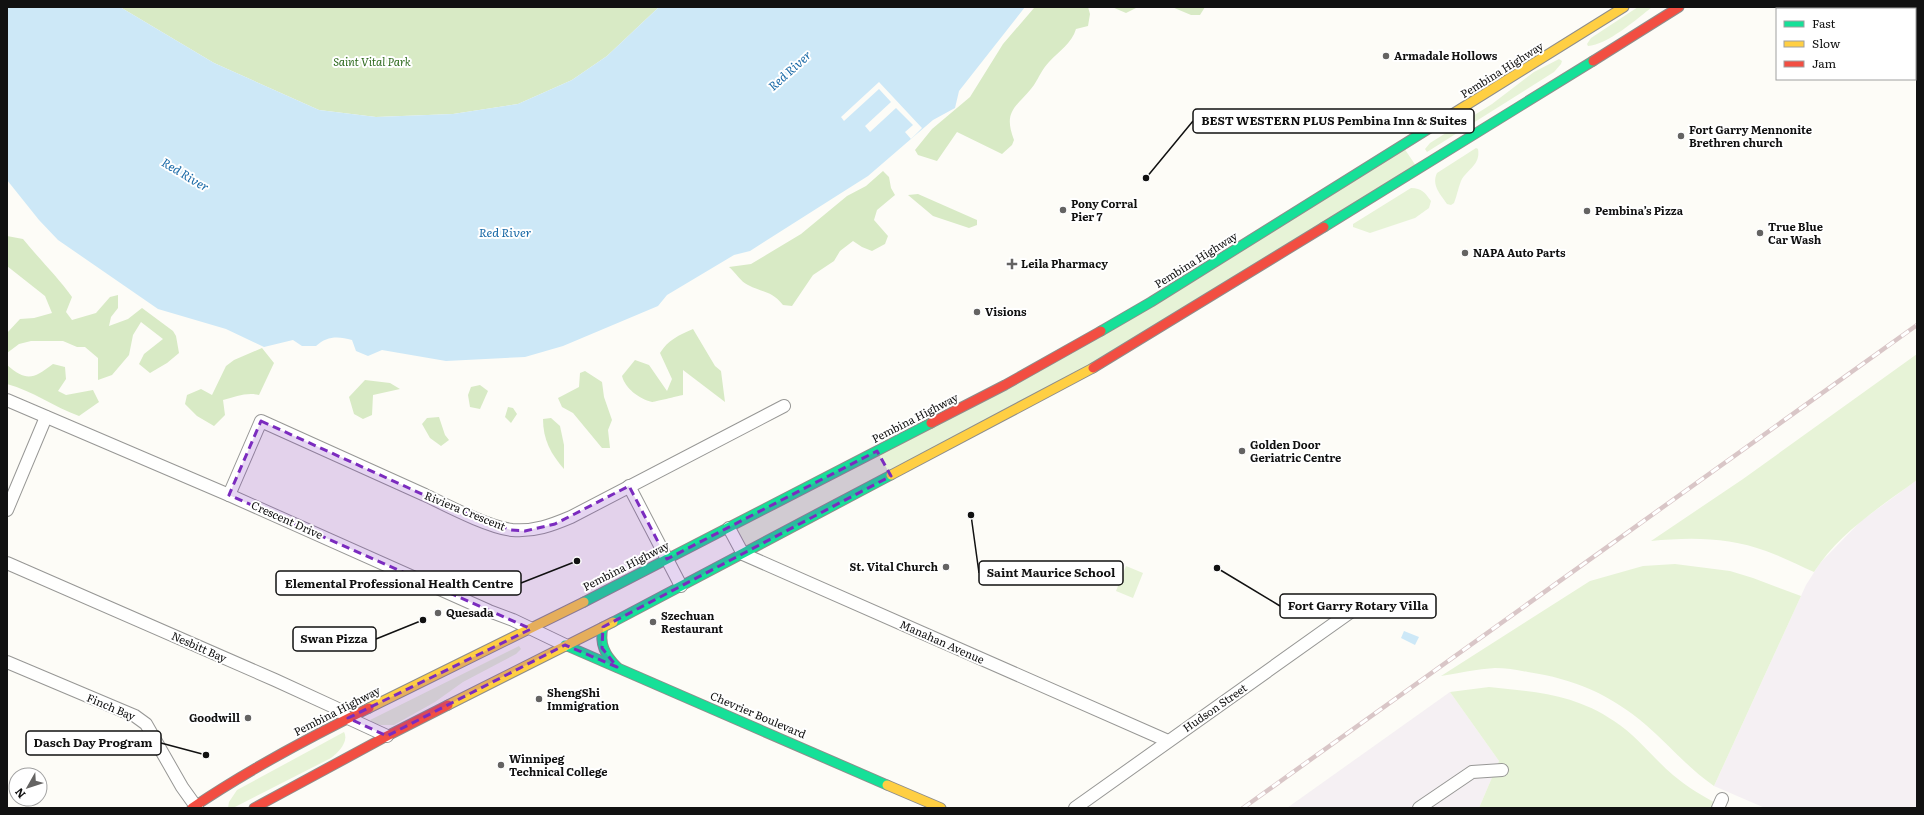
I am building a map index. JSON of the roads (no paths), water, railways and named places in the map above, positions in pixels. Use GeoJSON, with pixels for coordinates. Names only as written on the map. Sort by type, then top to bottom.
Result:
{"type":"FeatureCollection","features":[{"type":"Feature","properties":{"kind":"main road","name":"Pembina Highway"},"geometry":{"type":"LineString","coordinates":[[195,807],[230,782],[348,718],[531,629],[667,559],[879,454],[1020,377],[1139,309],[1624,7]]}},
{"type":"Feature","properties":{"kind":"main road"},"geometry":{"type":"LineString","coordinates":[[254,808],[388,736],[743,554],[889,473],[1048,394],[1138,342],[1679,7]]}},
{"type":"Feature","properties":{"kind":"main road"},"geometry":{"type":"LineString","coordinates":[[603,626],[600,636],[602,648],[609,660],[617,667]]}},
{"type":"Feature","properties":{"kind":"main road","name":"Chevrier Boulevard"},"geometry":{"type":"LineString","coordinates":[[565,645],[941,808]]}},
{"type":"Feature","properties":{"kind":"street","name":"Crescent Drive"},"geometry":{"type":"LineString","coordinates":[[7,400],[46,418],[229,495],[565,645]]}},
{"type":"Feature","properties":{"kind":"street","name":"Riviera Crescent"},"geometry":{"type":"LineString","coordinates":[[229,495],[261,421],[455,509],[511,530],[525,531],[555,524],[784,406]]}},
{"type":"Feature","properties":{"kind":"street"},"geometry":{"type":"LineString","coordinates":[[7,510],[46,418]]}},
{"type":"Feature","properties":{"kind":"street"},"geometry":{"type":"LineString","coordinates":[[629,486],[681,586]]}},
{"type":"Feature","properties":{"kind":"street"},"geometry":{"type":"LineString","coordinates":[[729,528],[743,554]]}},
{"type":"Feature","properties":{"kind":"street","name":"Manahan Avenue"},"geometry":{"type":"LineString","coordinates":[[743,554],[1168,741]]}},
{"type":"Feature","properties":{"kind":"street","name":"Nesbitt Bay"},"geometry":{"type":"LineString","coordinates":[[7,563],[275,680],[336,708],[348,718],[388,736]]}},
{"type":"Feature","properties":{"kind":"street","name":"Hudson Street"},"geometry":{"type":"LineString","coordinates":[[1074,808],[1356,608]]}},
{"type":"Feature","properties":{"kind":"street","name":"Finch Bay"},"geometry":{"type":"LineString","coordinates":[[7,662],[135,716],[146,724],[195,807]]}},
{"type":"Feature","properties":{"kind":"street"},"geometry":{"type":"LineString","coordinates":[[1419,808],[1472,772],[1502,770]]}},
{"type":"Feature","properties":{"kind":"water","name":"Red River"},"geometry":{"type":"Polygon","coordinates":[[[7,7],[120,7],[214,63],[319,110],[376,117],[453,114],[518,104],[572,80],[607,56],[659,7],[1025,7],[959,91],[955,108],[933,120],[868,176],[750,251],[734,255],[667,295],[658,306],[563,346],[525,357],[446,361],[382,350],[368,356],[356,351],[352,340],[342,338],[324,340],[316,346],[302,346],[293,340],[264,347],[226,329],[158,309],[58,240],[39,220],[7,180],[7,7]]]}},
{"type":"Feature","properties":{"kind":"water"},"geometry":{"type":"Polygon","coordinates":[[[1404,631],[1419,637],[1415,645],[1401,638],[1404,631]]]}},
{"type":"Feature","properties":{"kind":"railway"},"geometry":{"type":"LineString","coordinates":[[1243,808],[1917,325]]}},
{"type":"Feature","properties":{"kind":"place","name":"Armadale Hollows"},"geometry":{"type":"Point","coordinates":[1386,56]}},
{"type":"Feature","properties":{"kind":"place","name":"Fort Garry Mennonite Brethren church"},"geometry":{"type":"Point","coordinates":[1681,136]}},
{"type":"Feature","properties":{"kind":"place","name":"BEST WESTERN PLUS Pembina Inn & Suites"},"geometry":{"type":"Point","coordinates":[1146,178]}},
{"type":"Feature","properties":{"kind":"place","name":"Pony Corral Pier 7"},"geometry":{"type":"Point","coordinates":[1063,210]}},
{"type":"Feature","properties":{"kind":"place","name":"Pembina’s Pizza"},"geometry":{"type":"Point","coordinates":[1587,211]}},
{"type":"Feature","properties":{"kind":"place","name":"True Blue Car Wash"},"geometry":{"type":"Point","coordinates":[1760,233]}},
{"type":"Feature","properties":{"kind":"place","name":"NAPA Auto Parts"},"geometry":{"type":"Point","coordinates":[1465,253]}},
{"type":"Feature","properties":{"kind":"place","name":"Leila Pharmacy"},"geometry":{"type":"Point","coordinates":[1012,264]}},
{"type":"Feature","properties":{"kind":"place","name":"Visions"},"geometry":{"type":"Point","coordinates":[977,312]}},
{"type":"Feature","properties":{"kind":"place","name":"Golden Door Geriatric Centre"},"geometry":{"type":"Point","coordinates":[1242,451]}},
{"type":"Feature","properties":{"kind":"place","name":"Saint Maurice School"},"geometry":{"type":"Point","coordinates":[971,515]}},
{"type":"Feature","properties":{"kind":"place","name":"Elemental Professional Health Centre"},"geometry":{"type":"Point","coordinates":[577,561]}},
{"type":"Feature","properties":{"kind":"place","name":"St. Vital Church"},"geometry":{"type":"Point","coordinates":[946,567]}},
{"type":"Feature","properties":{"kind":"place","name":"Fort Garry Rotary Villa"},"geometry":{"type":"Point","coordinates":[1217,568]}},
{"type":"Feature","properties":{"kind":"place","name":"Quesada"},"geometry":{"type":"Point","coordinates":[438,613]}},
{"type":"Feature","properties":{"kind":"place","name":"Swan Pizza"},"geometry":{"type":"Point","coordinates":[423,620]}},
{"type":"Feature","properties":{"kind":"place","name":"Szechuan Restaurant"},"geometry":{"type":"Point","coordinates":[653,622]}},
{"type":"Feature","properties":{"kind":"place","name":"ShengShi Immigration"},"geometry":{"type":"Point","coordinates":[539,699]}},
{"type":"Feature","properties":{"kind":"place","name":"Goodwill"},"geometry":{"type":"Point","coordinates":[248,718]}},
{"type":"Feature","properties":{"kind":"place","name":"Dasch Day Program"},"geometry":{"type":"Point","coordinates":[206,755]}},
{"type":"Feature","properties":{"kind":"place","name":"Winnipeg Technical College"},"geometry":{"type":"Point","coordinates":[501,765]}},
{"type":"Feature","properties":{"kind":"park label","name":"Saint Vital Park"},"geometry":{"type":"Point","coordinates":[372,62]}}]}
